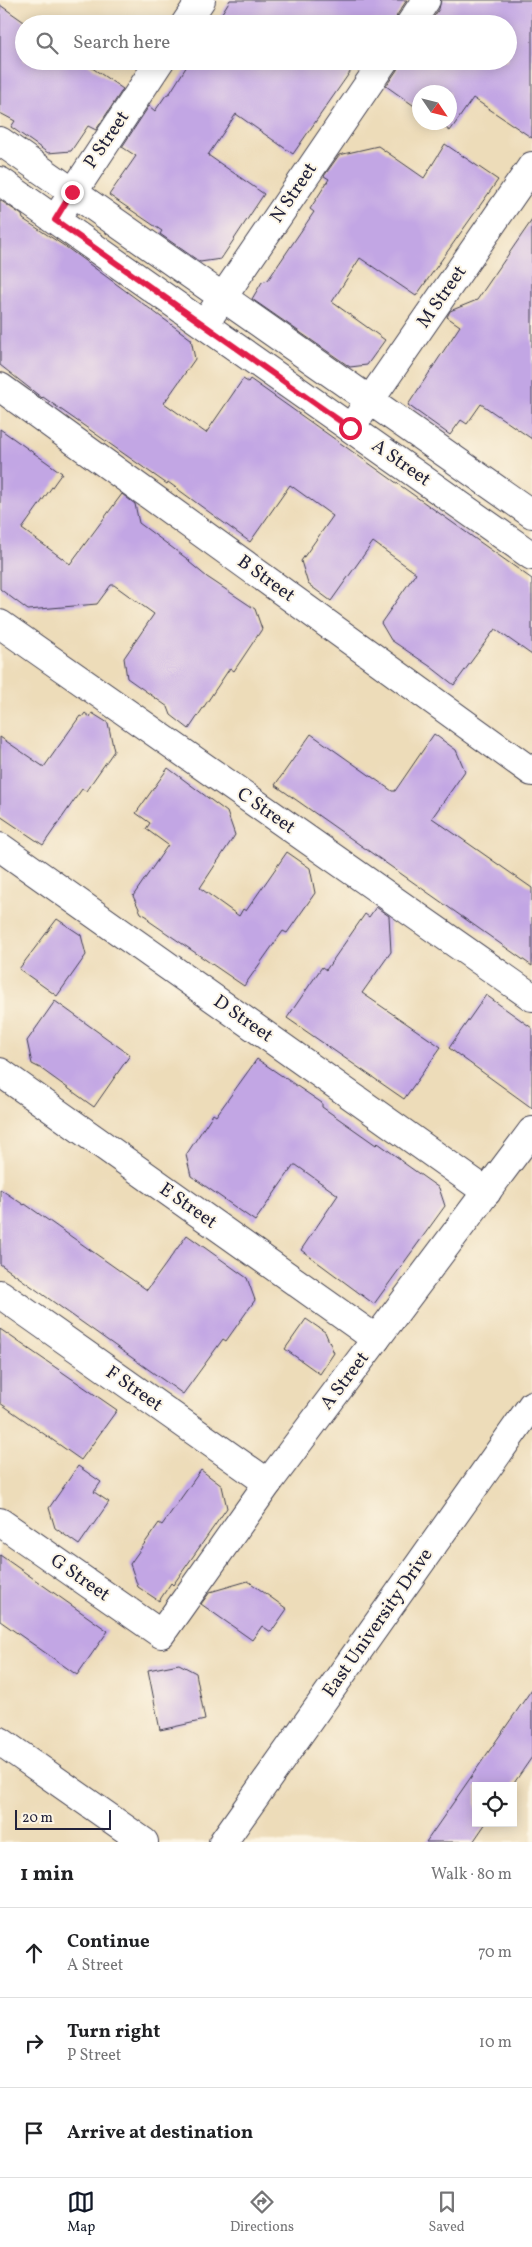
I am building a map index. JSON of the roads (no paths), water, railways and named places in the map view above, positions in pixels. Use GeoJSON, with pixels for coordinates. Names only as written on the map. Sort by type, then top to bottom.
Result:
{"type":"FeatureCollection","features":[{"type":"Feature","properties":{"kind":"street"},"geometry":{"type":"LineString","coordinates":[[191,15],[201,0]]}},
{"type":"Feature","properties":{"kind":"street"},"geometry":{"type":"LineString","coordinates":[[416,15],[426,0]]}},
{"type":"Feature","properties":{"kind":"street","name":"P Street"},"geometry":{"type":"LineString","coordinates":[[55,220],[154,70]]}},
{"type":"Feature","properties":{"kind":"street","name":"N Street"},"geometry":{"type":"LineString","coordinates":[[204,325],[378,70]]}},
{"type":"Feature","properties":{"kind":"street","name":"A Street"},"geometry":{"type":"LineString","coordinates":[[0,141],[370,401],[529,505]]}},
{"type":"Feature","properties":{"kind":"street","name":"M Street"},"geometry":{"type":"LineString","coordinates":[[350,428],[532,166]]}},
{"type":"Feature","properties":{"kind":"street","name":"A Street"},"geometry":{"type":"LineString","coordinates":[[0,181],[532,556]]}},
{"type":"Feature","properties":{"kind":"street","name":"B Street"},"geometry":{"type":"LineString","coordinates":[[0,387],[532,772]]}},
{"type":"Feature","properties":{"kind":"street"},"geometry":{"type":"LineString","coordinates":[[503,535],[529,505]]}},
{"type":"Feature","properties":{"kind":"street","name":"C Street"},"geometry":{"type":"LineString","coordinates":[[0,624],[532,997]]}},
{"type":"Feature","properties":{"kind":"street","name":"D Street"},"geometry":{"type":"LineString","coordinates":[[0,847],[487,1192]]}},
{"type":"Feature","properties":{"kind":"street","name":"E Street"},"geometry":{"type":"LineString","coordinates":[[0,1072],[376,1339]]}},
{"type":"Feature","properties":{"kind":"street","name":"A Street"},"geometry":{"type":"LineString","coordinates":[[161,1634],[268,1483],[532,1131]]}},
{"type":"Feature","properties":{"kind":"street","name":"F Street"},"geometry":{"type":"LineString","coordinates":[[0,1294],[268,1483]]}},
{"type":"Feature","properties":{"kind":"street","name":"East University Drive"},"geometry":{"type":"LineString","coordinates":[[223,1842],[532,1404]]}},
{"type":"Feature","properties":{"kind":"street","name":"G Street"},"geometry":{"type":"LineString","coordinates":[[0,1522],[161,1634]]}},
{"type":"Feature","properties":{"kind":"street"},"geometry":{"type":"LineString","coordinates":[[0,1741],[144,1842]]}}]}
